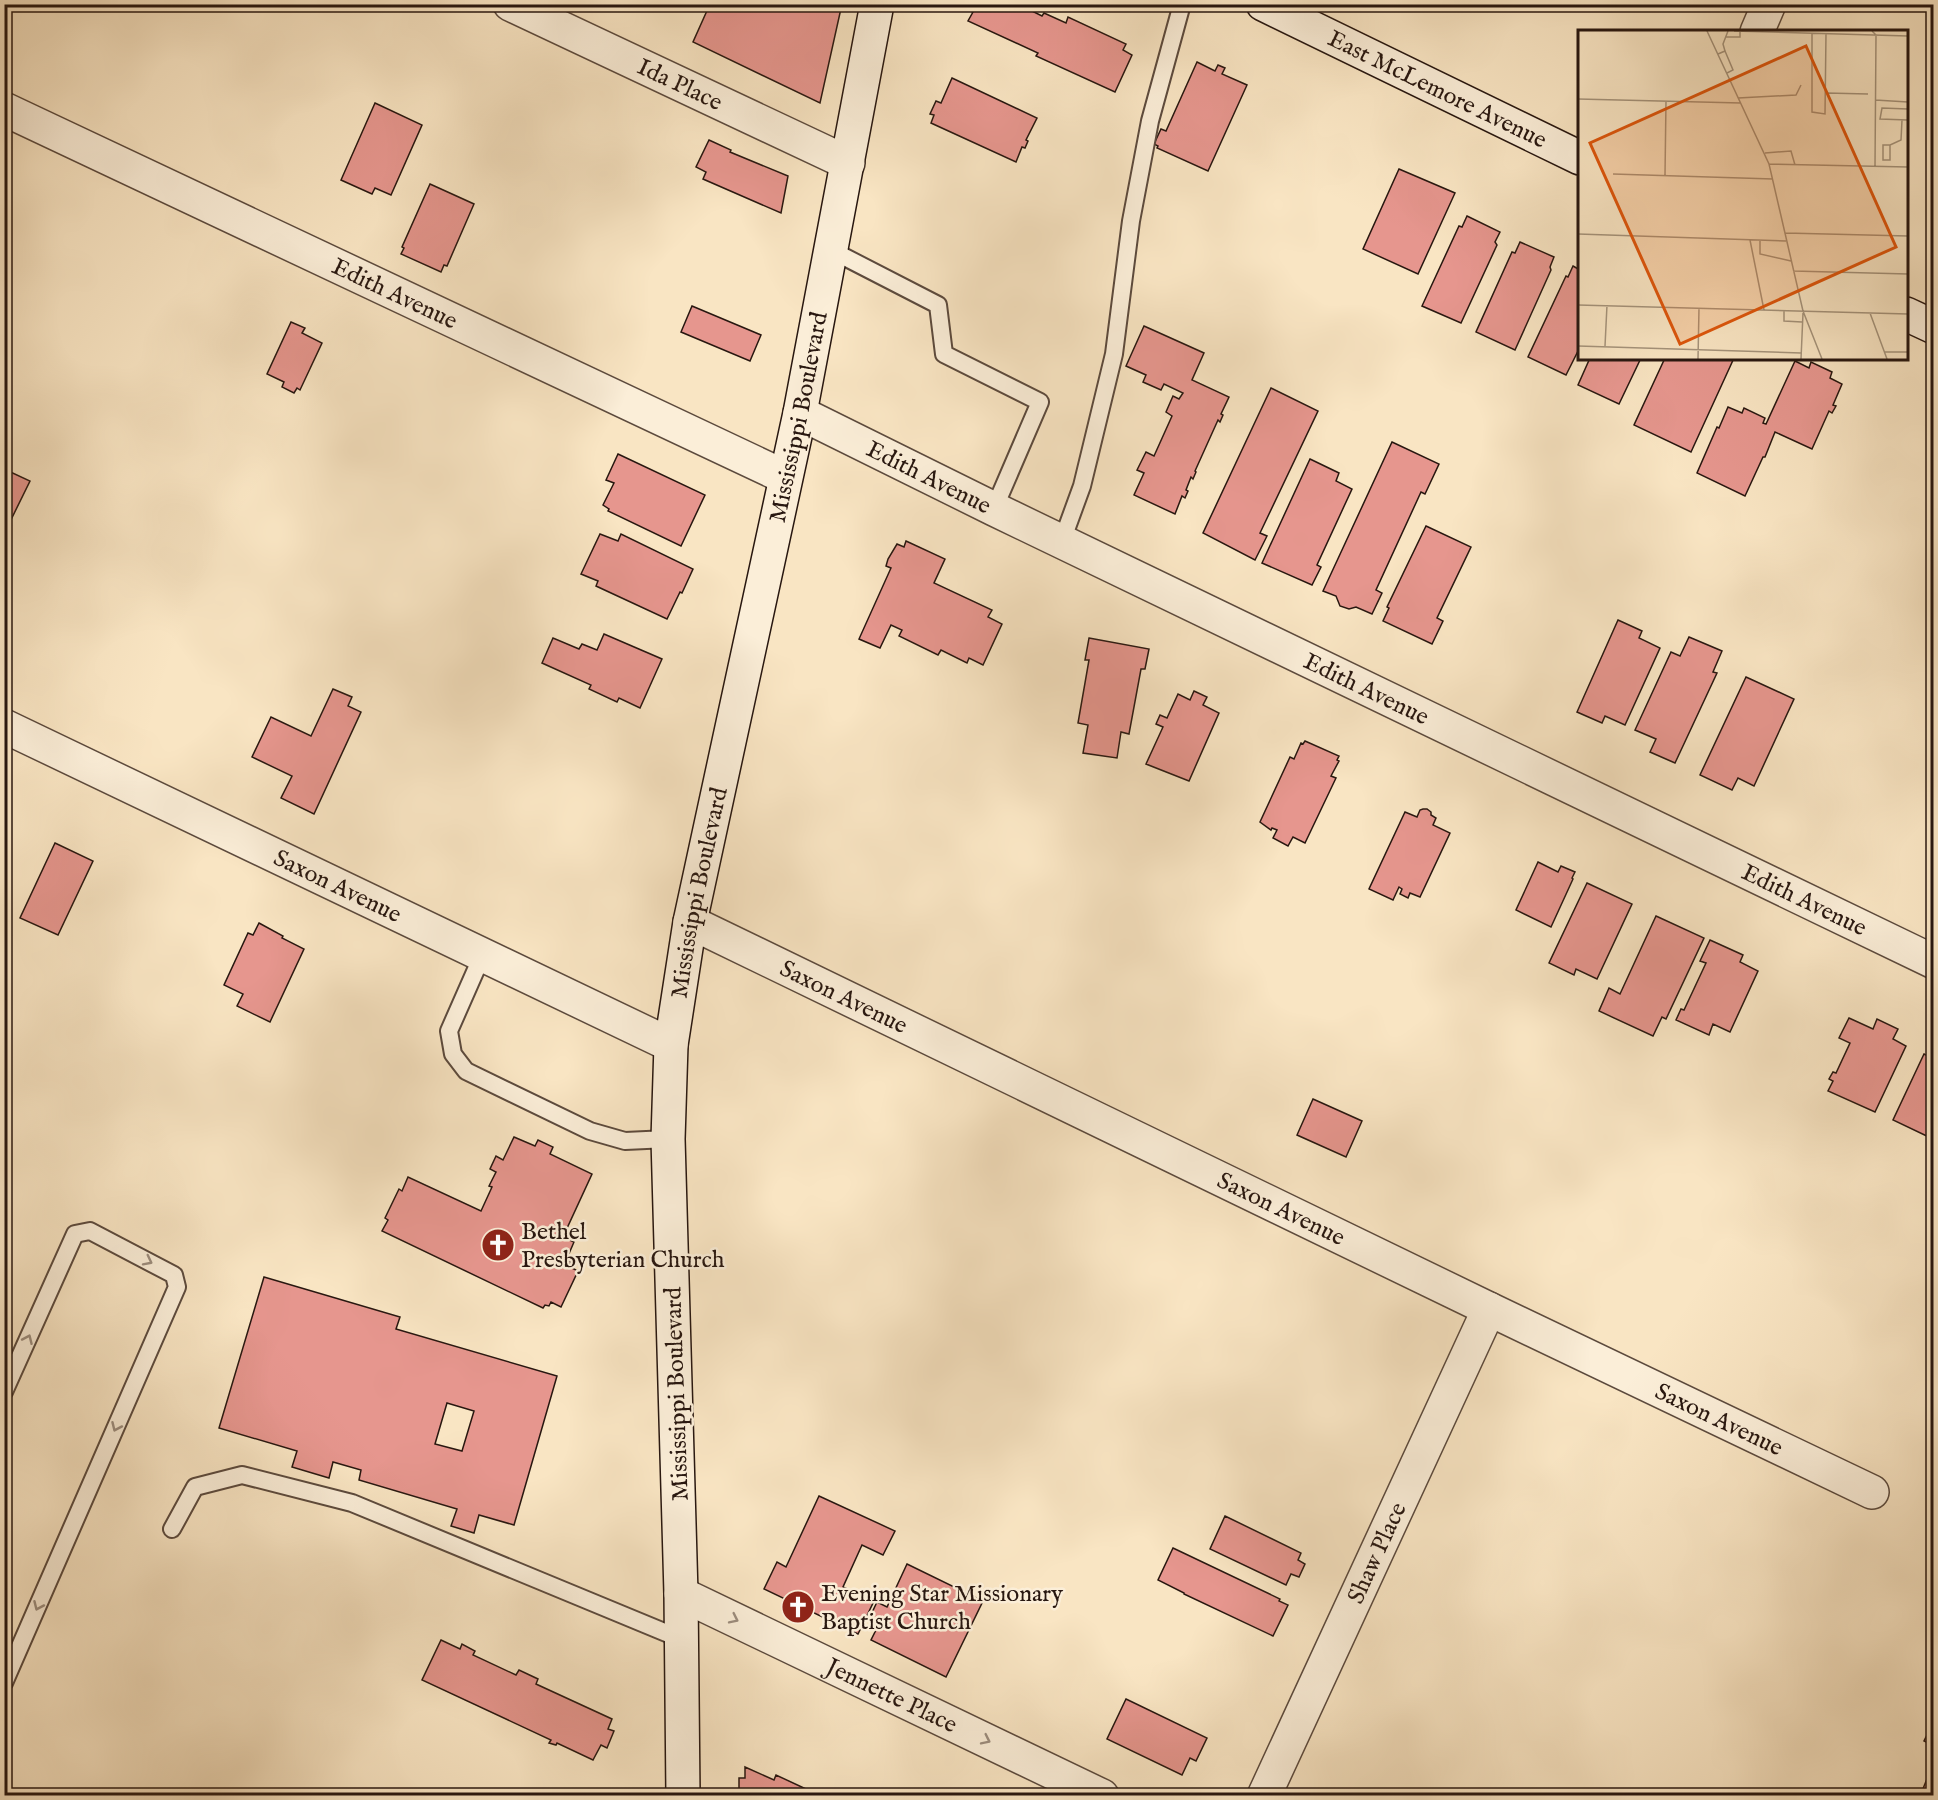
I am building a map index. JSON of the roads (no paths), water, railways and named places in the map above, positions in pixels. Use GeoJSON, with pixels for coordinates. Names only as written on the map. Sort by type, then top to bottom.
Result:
{"type":"FeatureCollection","features":[{"type":"Feature","properties":{"kind":"street","name":"Ida Place"},"geometry":{"type":"LineString","coordinates":[[510,4],[848,163]]}},
{"type":"Feature","properties":{"kind":"street","name":"Mississippi Boulevard"},"geometry":{"type":"LineString","coordinates":[[683,1796],[681,1594],[668,1139],[671,1045],[690,922],[800,413],[877,4]]}},
{"type":"Feature","properties":{"kind":"street","name":"East McLemore Avenue"},"geometry":{"type":"LineString","coordinates":[[1263,4],[1578,157]]}},
{"type":"Feature","properties":{"kind":"street"},"geometry":{"type":"LineString","coordinates":[[1758,30],[1769,4]]}},
{"type":"Feature","properties":{"kind":"street","name":"Edith Avenue"},"geometry":{"type":"LineString","coordinates":[[4,109],[785,477]]}},
{"type":"Feature","properties":{"kind":"street"},"geometry":{"type":"LineString","coordinates":[[1908,315],[1934,327]]}},
{"type":"Feature","properties":{"kind":"street","name":"Edith Avenue"},"geometry":{"type":"LineString","coordinates":[[800,413],[994,509],[1934,962]]}},
{"type":"Feature","properties":{"kind":"street","name":"Saxon Avenue"},"geometry":{"type":"LineString","coordinates":[[4,726],[671,1045]]}},
{"type":"Feature","properties":{"kind":"street","name":"Saxon Avenue"},"geometry":{"type":"LineString","coordinates":[[690,922],[1872,1492]]}},
{"type":"Feature","properties":{"kind":"street","name":"Shaw Place"},"geometry":{"type":"LineString","coordinates":[[1264,1796],[1489,1309]]}},
{"type":"Feature","properties":{"kind":"street","name":"Jennette Place"},"geometry":{"type":"LineString","coordinates":[[681,1594],[1102,1796]]}},
{"type":"Feature","properties":{"kind":"lane"},"geometry":{"type":"LineString","coordinates":[[1062,541],[1082,486],[1114,354],[1131,221],[1150,121],[1182,4]]}},
{"type":"Feature","properties":{"kind":"lane"},"geometry":{"type":"LineString","coordinates":[[831,250],[938,305],[944,354],[1040,402],[994,509]]}},
{"type":"Feature","properties":{"kind":"lane"},"geometry":{"type":"LineString","coordinates":[[482,956],[449,1031],[453,1054],[466,1071],[590,1131],[625,1141],[668,1139]]}},
{"type":"Feature","properties":{"kind":"lane"},"geometry":{"type":"LineString","coordinates":[[4,1683],[177,1287],[174,1275],[90,1231],[75,1234],[6,1385]]}},
{"type":"Feature","properties":{"kind":"lane"},"geometry":{"type":"LineString","coordinates":[[172,1529],[195,1487],[243,1475],[352,1503],[681,1639]]}},
{"type":"Feature","properties":{"kind":"place","name":"Bethel Presbyterian Church"},"geometry":{"type":"Point","coordinates":[498,1245]}},
{"type":"Feature","properties":{"kind":"place","name":"Evening Star Missionary Baptist Church"},"geometry":{"type":"Point","coordinates":[798,1607]}}]}
